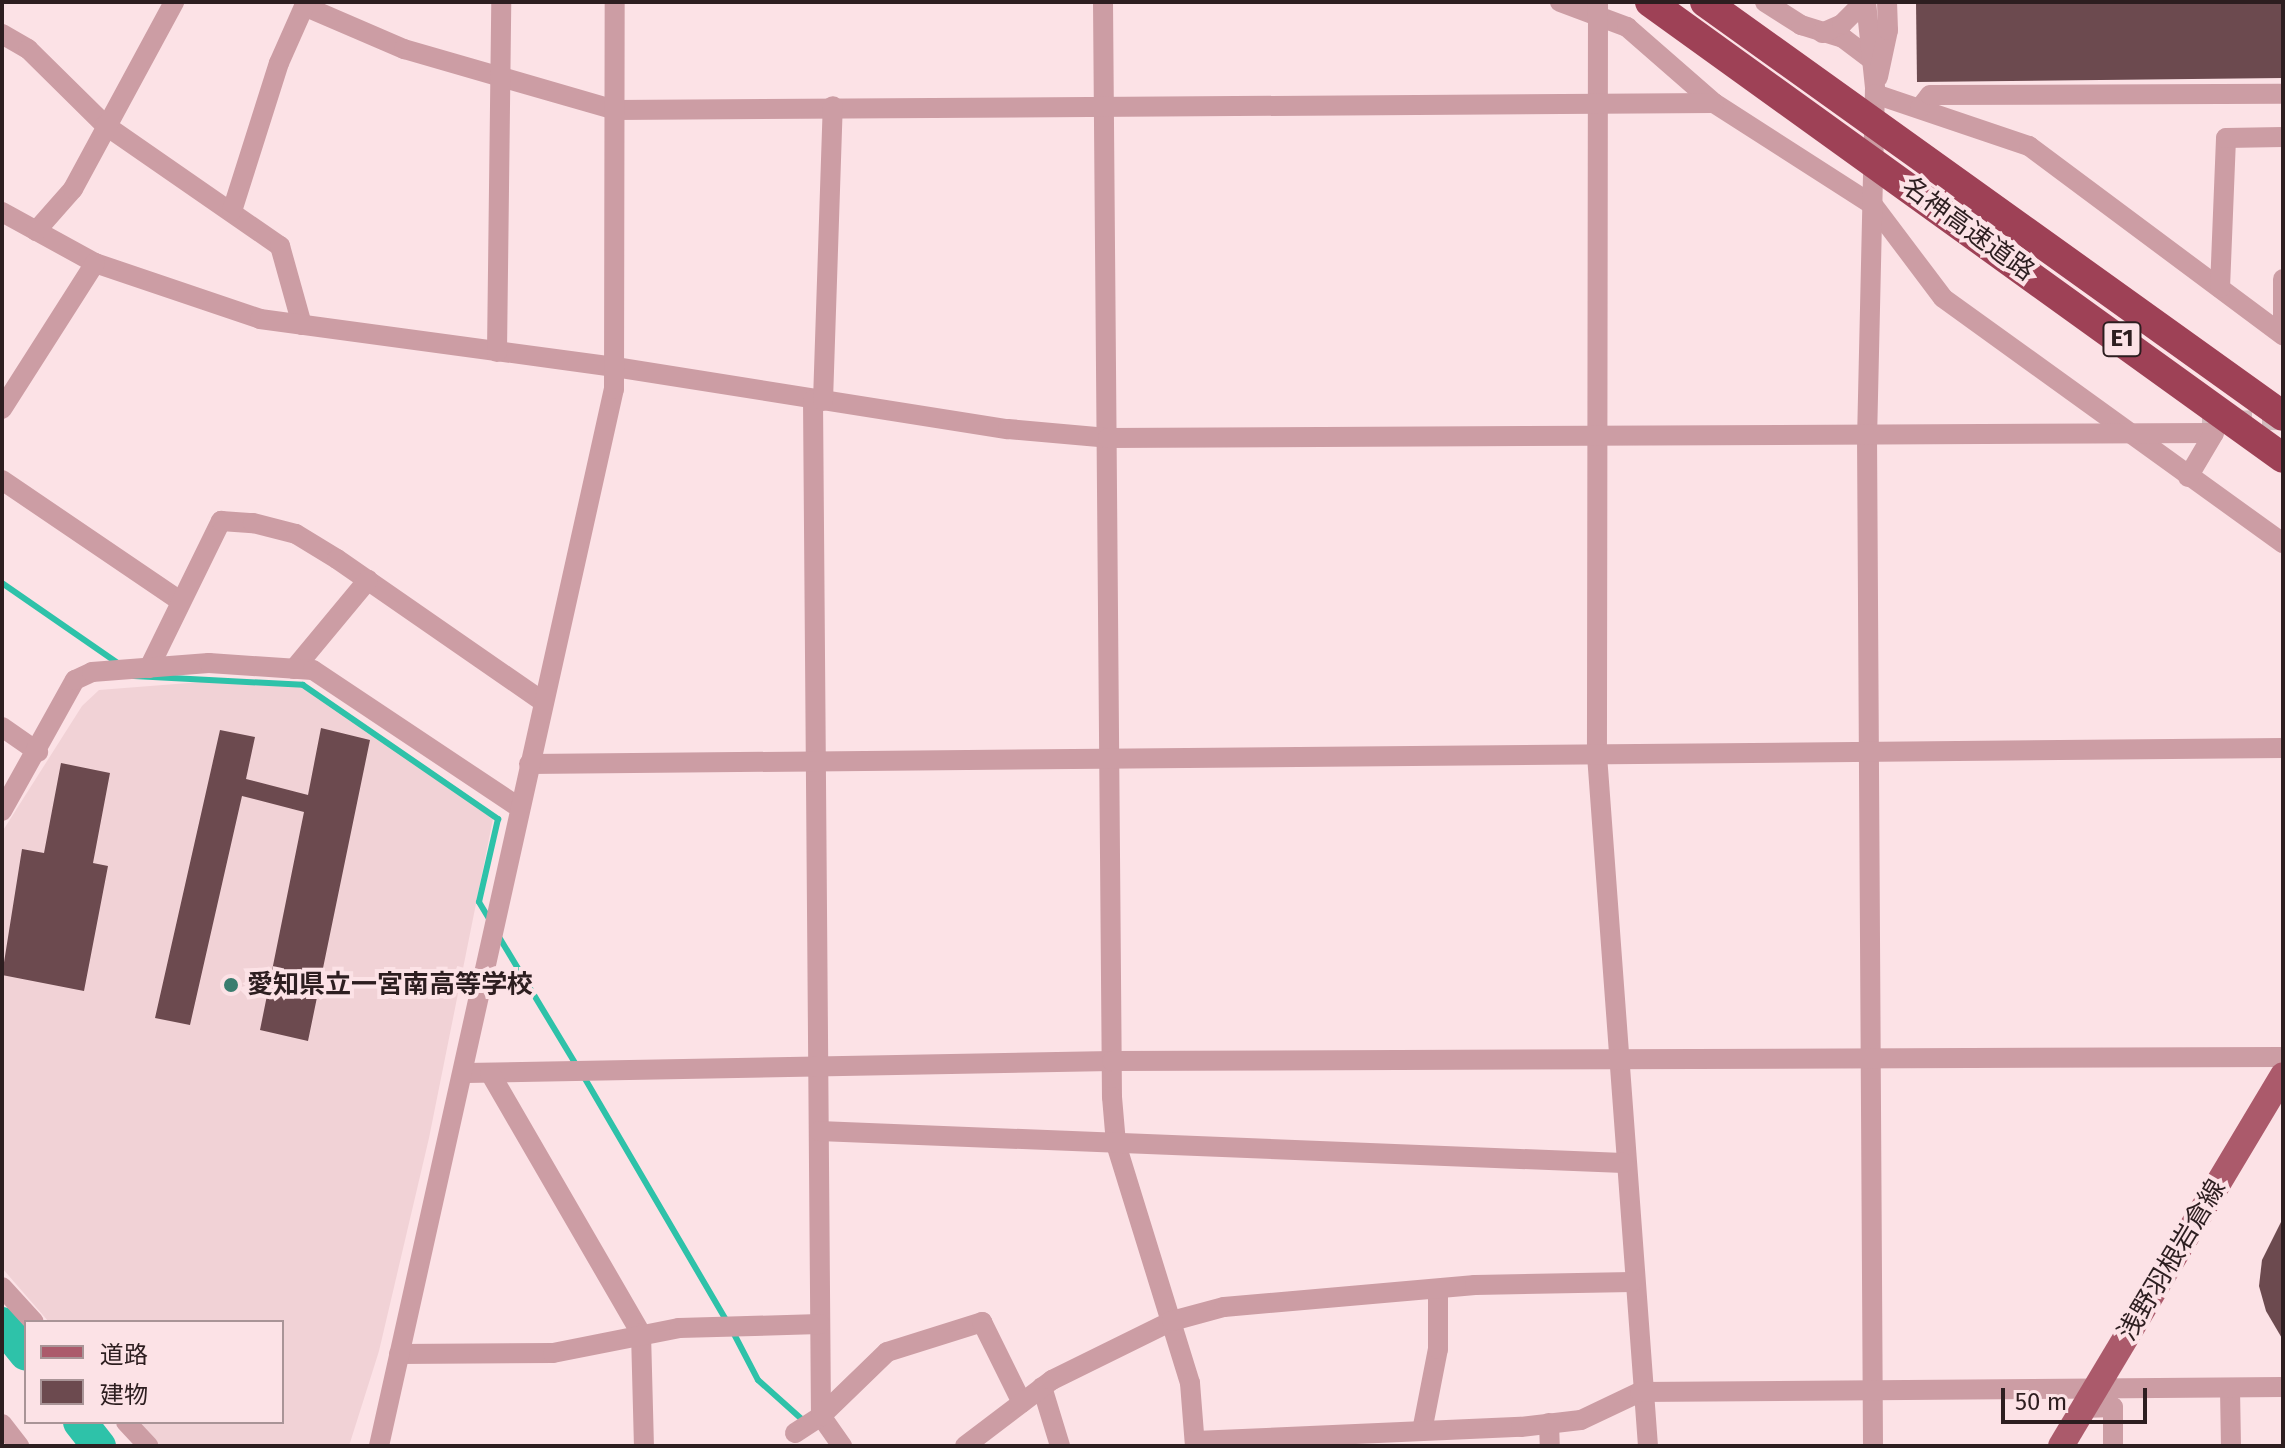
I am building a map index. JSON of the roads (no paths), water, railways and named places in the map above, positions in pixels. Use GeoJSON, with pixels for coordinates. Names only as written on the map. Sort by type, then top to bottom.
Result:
{"type":"FeatureCollection","features":[{"type":"Feature","properties":{"kind":"highway","name":"名神高速道路"},"geometry":{"type":"LineString","coordinates":[[1650,2],[2283,458]]}},
{"type":"Feature","properties":{"kind":"highway","name":"名神高速道路"},"geometry":{"type":"LineString","coordinates":[[1705,2],[2283,416]]}},
{"type":"Feature","properties":{"kind":"main road","name":"浅野羽根岩倉線"},"geometry":{"type":"LineString","coordinates":[[2061,1446],[2283,1075]]}},
{"type":"Feature","properties":{"kind":"street"},"geometry":{"type":"LineString","coordinates":[[36,231],[73,189],[174,2]]}},
{"type":"Feature","properties":{"kind":"street"},"geometry":{"type":"LineString","coordinates":[[497,352],[501,2]]}},
{"type":"Feature","properties":{"kind":"street"},"geometry":{"type":"LineString","coordinates":[[379,1446],[466,1073],[542,701],[614,389],[615,2]]}},
{"type":"Feature","properties":{"kind":"street"},"geometry":{"type":"LineString","coordinates":[[1103,2],[1112,1061],[1116,1144],[1190,1383],[1195,1444],[1411,1436],[1486,1437],[1549,1423],[1581,1420],[1640,1392],[1872,1390],[2089,1399],[2283,1387]]}},
{"type":"Feature","properties":{"kind":"street"},"geometry":{"type":"LineString","coordinates":[[1560,2],[1597,10],[1627,27],[1714,103],[1873,205],[1943,298],[2126,434],[2283,543]]}},
{"type":"Feature","properties":{"kind":"street"},"geometry":{"type":"LineString","coordinates":[[1765,2],[1822,33],[1843,38],[1870,58]]}},
{"type":"Feature","properties":{"kind":"street"},"geometry":{"type":"LineString","coordinates":[[1822,33],[1842,24],[1865,2]]}},
{"type":"Feature","properties":{"kind":"street"},"geometry":{"type":"LineString","coordinates":[[1865,2],[1875,91],[1867,434],[1873,1446]]}},
{"type":"Feature","properties":{"kind":"street"},"geometry":{"type":"LineString","coordinates":[[1875,91],[1888,30],[1887,2]]}},
{"type":"Feature","properties":{"kind":"street"},"geometry":{"type":"LineString","coordinates":[[232,211],[279,63],[305,4],[404,49],[615,110],[833,106],[1104,108],[1596,101],[1714,103]]}},
{"type":"Feature","properties":{"kind":"street"},"geometry":{"type":"LineString","coordinates":[[1597,10],[1597,755],[1615,1057],[1640,1392],[1648,1446]]}},
{"type":"Feature","properties":{"kind":"street"},"geometry":{"type":"LineString","coordinates":[[2,34],[28,49],[105,125],[280,246],[302,325]]}},
{"type":"Feature","properties":{"kind":"street"},"geometry":{"type":"LineString","coordinates":[[1875,91],[2029,146],[2283,335]]}},
{"type":"Feature","properties":{"kind":"street"},"geometry":{"type":"LineString","coordinates":[[1920,108],[1930,95],[2283,94]]}},
{"type":"Feature","properties":{"kind":"street"},"geometry":{"type":"LineString","coordinates":[[833,106],[818,400],[816,760],[821,1416],[842,1446]]}},
{"type":"Feature","properties":{"kind":"street"},"geometry":{"type":"LineString","coordinates":[[2220,288],[2226,138],[2283,137]]}},
{"type":"Feature","properties":{"kind":"street"},"geometry":{"type":"LineString","coordinates":[[2,212],[95,263],[260,319],[615,367],[818,400],[1108,438],[1390,433],[1596,436],[2126,434],[2208,427],[2188,477]]}},
{"type":"Feature","properties":{"kind":"street"},"geometry":{"type":"LineString","coordinates":[[2,409],[95,263]]}},
{"type":"Feature","properties":{"kind":"street"},"geometry":{"type":"LineString","coordinates":[[2283,279],[2283,335]]}},
{"type":"Feature","properties":{"kind":"street"},"geometry":{"type":"LineString","coordinates":[[2,480],[180,601]]}},
{"type":"Feature","properties":{"kind":"street"},"geometry":{"type":"LineString","coordinates":[[149,668],[221,521],[296,534],[542,701]]}},
{"type":"Feature","properties":{"kind":"street"},"geometry":{"type":"LineString","coordinates":[[294,669],[368,580]]}},
{"type":"Feature","properties":{"kind":"street"},"geometry":{"type":"LineString","coordinates":[[2,811],[38,752],[75,680],[92,672],[209,663],[313,670],[520,808]]}},
{"type":"Feature","properties":{"kind":"street"},"geometry":{"type":"LineString","coordinates":[[2,727],[38,752]]}},
{"type":"Feature","properties":{"kind":"street"},"geometry":{"type":"LineString","coordinates":[[529,764],[2283,748]]}},
{"type":"Feature","properties":{"kind":"street"},"geometry":{"type":"LineString","coordinates":[[466,1073],[1112,1061],[1615,1057],[1872,1061],[2283,1057]]}},
{"type":"Feature","properties":{"kind":"street"},"geometry":{"type":"LineString","coordinates":[[490,1073],[641,1333],[644,1446]]}},
{"type":"Feature","properties":{"kind":"street"},"geometry":{"type":"LineString","coordinates":[[819,1131],[1623,1163]]}},
{"type":"Feature","properties":{"kind":"street"},"geometry":{"type":"LineString","coordinates":[[965,1446],[1042,1387],[1172,1321],[1224,1307],[1438,1289],[1632,1282]]}},
{"type":"Feature","properties":{"kind":"street"},"geometry":{"type":"LineString","coordinates":[[2,1287],[32,1320]]}},
{"type":"Feature","properties":{"kind":"street"},"geometry":{"type":"LineString","coordinates":[[1411,1436],[1438,1349],[1438,1289]]}},
{"type":"Feature","properties":{"kind":"street"},"geometry":{"type":"LineString","coordinates":[[795,1433],[821,1416],[887,1352],[982,1322],[1022,1403]]}},
{"type":"Feature","properties":{"kind":"street"},"geometry":{"type":"LineString","coordinates":[[399,1354],[553,1353],[641,1333],[820,1324]]}},
{"type":"Feature","properties":{"kind":"street"},"geometry":{"type":"LineString","coordinates":[[1042,1387],[1060,1446]]}},
{"type":"Feature","properties":{"kind":"street"},"geometry":{"type":"LineString","coordinates":[[2230,1389],[2231,1446]]}},
{"type":"Feature","properties":{"kind":"street"},"geometry":{"type":"LineString","coordinates":[[2089,1399],[2113,1407],[2113,1446]]}},
{"type":"Feature","properties":{"kind":"street"},"geometry":{"type":"LineString","coordinates":[[1549,1423],[1550,1446]]}},
{"type":"Feature","properties":{"kind":"street"},"geometry":{"type":"LineString","coordinates":[[2,1424],[19,1446]]}},
{"type":"Feature","properties":{"kind":"street"},"geometry":{"type":"LineString","coordinates":[[128,1424],[148,1446]]}},
{"type":"Feature","properties":{"kind":"waterway"},"geometry":{"type":"LineString","coordinates":[[2,583],[119,664]]}},
{"type":"Feature","properties":{"kind":"waterway"},"geometry":{"type":"LineString","coordinates":[[134,676],[303,685],[498,819],[479,902],[490,920]]}},
{"type":"Feature","properties":{"kind":"waterway"},"geometry":{"type":"LineString","coordinates":[[499,937],[578,1068]]}},
{"type":"Feature","properties":{"kind":"waterway"},"geometry":{"type":"LineString","coordinates":[[584,1077],[728,1323]]}},
{"type":"Feature","properties":{"kind":"waterway"},"geometry":{"type":"LineString","coordinates":[[2,1324],[24,1352]]}},
{"type":"Feature","properties":{"kind":"waterway"},"geometry":{"type":"LineString","coordinates":[[733,1332],[758,1380],[805,1422]]}},
{"type":"Feature","properties":{"kind":"waterway"},"geometry":{"type":"LineString","coordinates":[[82,1424],[99,1446]]}},
{"type":"Feature","properties":{"kind":"tunnel"},"geometry":{"type":"LineString","coordinates":[[2202,421],[2283,420]]}},
{"type":"Feature","properties":{"kind":"place","name":"愛知県立一宮南高等学校"},"geometry":{"type":"Point","coordinates":[231,985]}}]}
